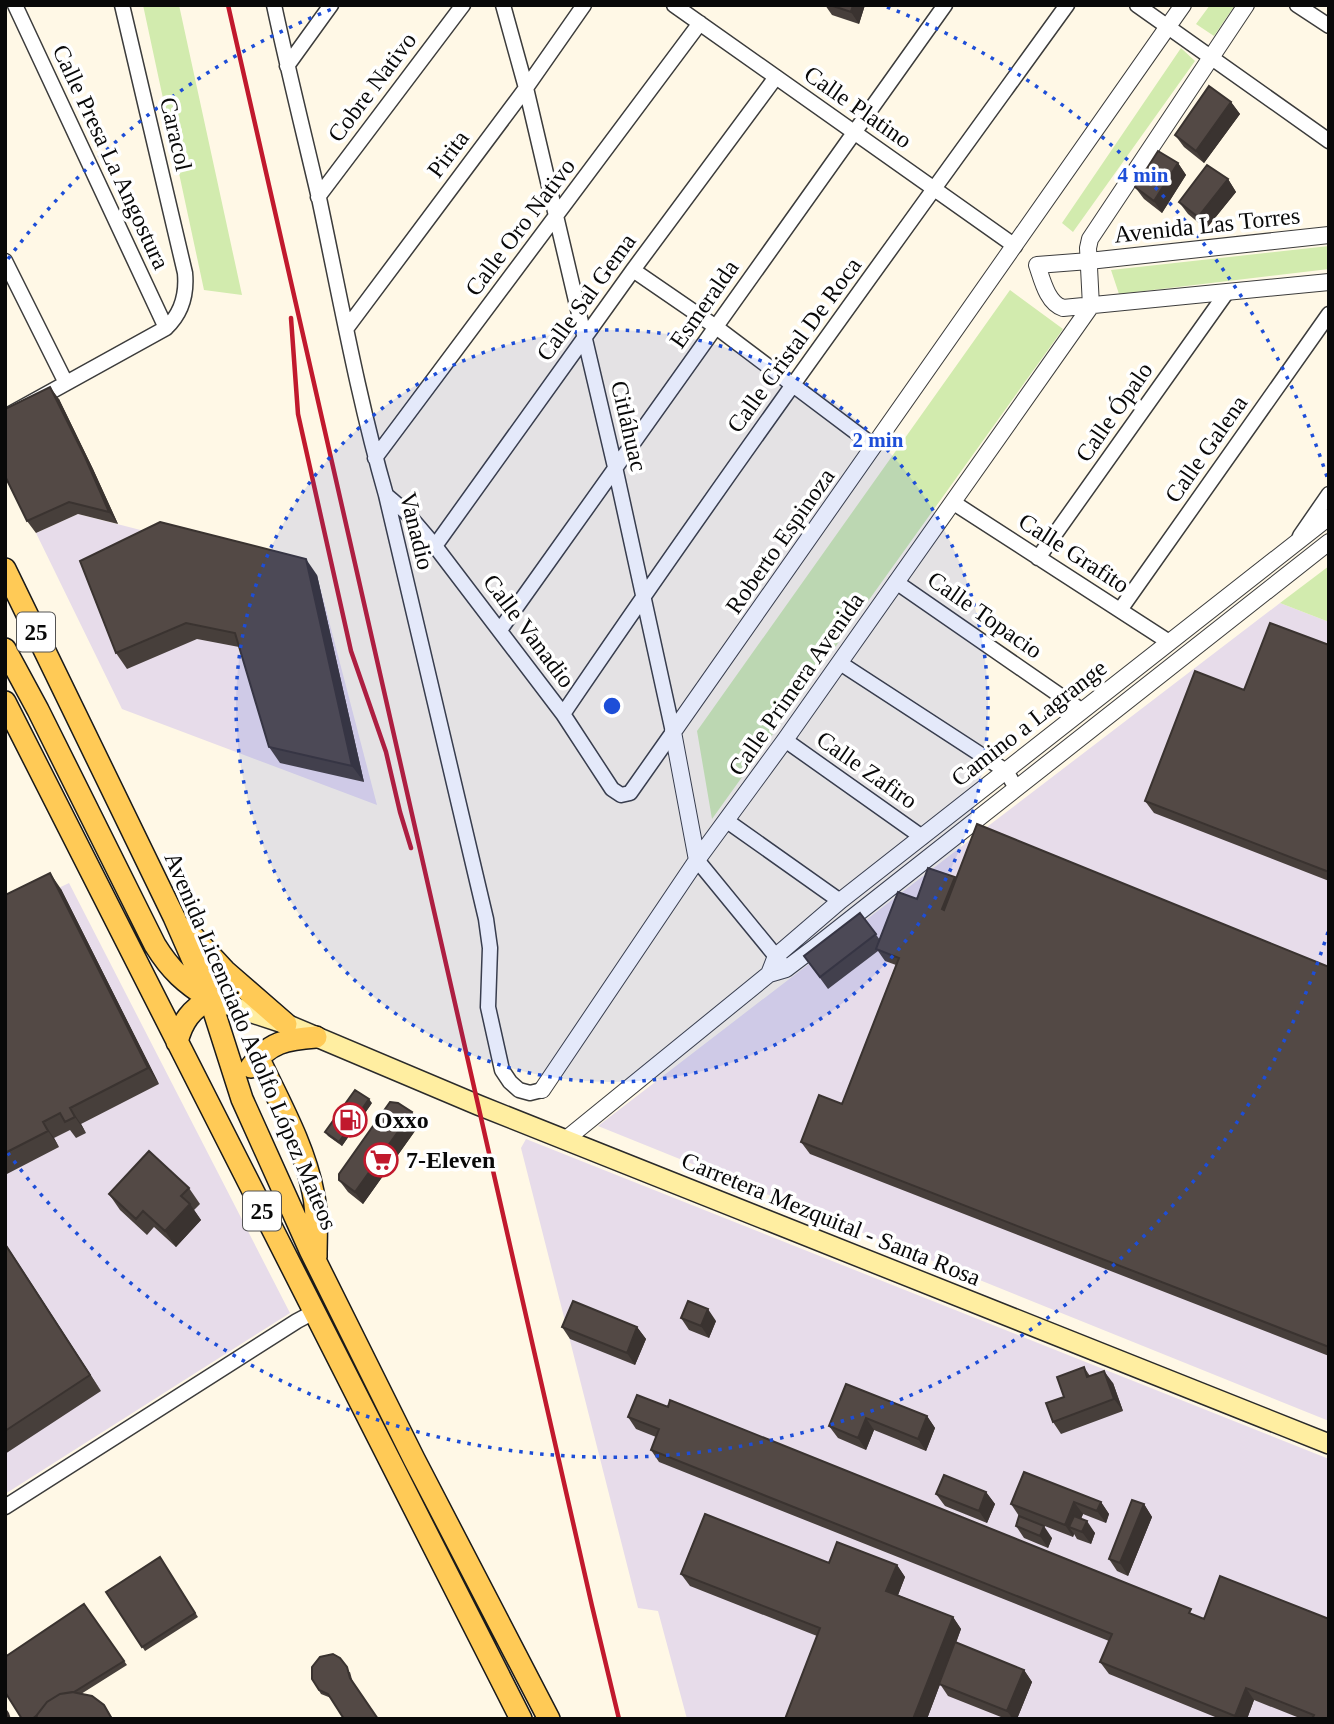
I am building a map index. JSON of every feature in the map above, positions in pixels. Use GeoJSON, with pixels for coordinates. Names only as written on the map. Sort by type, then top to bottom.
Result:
{"type":"FeatureCollection","features":[{"type":"Feature","properties":{"kind":"main road","name":"Avenida Licenciado Adolfo López Mateos"},"geometry":{"type":"LineString","coordinates":[[5,569],[174,917],[210,999],[242,1099],[316,1262],[414,1459],[549,1719]]}},
{"type":"Feature","properties":{"kind":"main road"},"geometry":{"type":"LineString","coordinates":[[5,649],[155,945],[176,974],[210,999]]}},
{"type":"Feature","properties":{"kind":"main road","name":"25"},"geometry":{"type":"LineString","coordinates":[[5,702],[521,1719]]}},
{"type":"Feature","properties":{"kind":"main road"},"geometry":{"type":"LineString","coordinates":[[174,917],[225,971],[286,1024]]}},
{"type":"Feature","properties":{"kind":"main road"},"geometry":{"type":"LineString","coordinates":[[177,1042],[185,1019],[199,1004],[210,999]]}},
{"type":"Feature","properties":{"kind":"main road","name":"Carretera Mezquital - Santa Rosa"},"geometry":{"type":"LineString","coordinates":[[210,999],[286,1024],[565,1140],[1329,1444]]}},
{"type":"Feature","properties":{"kind":"main road"},"geometry":{"type":"LineString","coordinates":[[242,1099],[244,1082],[258,1057],[283,1041],[316,1037]]}},
{"type":"Feature","properties":{"kind":"main road"},"geometry":{"type":"LineString","coordinates":[[258,1057],[307,1169],[316,1211],[316,1262]]}},
{"type":"Feature","properties":{"kind":"street","name":"Calle Presa La Angostura"},"geometry":{"type":"LineString","coordinates":[[15,5],[166,328]]}},
{"type":"Feature","properties":{"kind":"street","name":"Caracol"},"geometry":{"type":"LineString","coordinates":[[122,5],[187,286],[184,301],[166,328]]}},
{"type":"Feature","properties":{"kind":"street","name":"Vanadio"},"geometry":{"type":"LineString","coordinates":[[274,5],[375,458],[486,919],[490,948],[488,1007],[502,1069],[519,1090],[530,1093],[542,1090]]}},
{"type":"Feature","properties":{"kind":"street"},"geometry":{"type":"LineString","coordinates":[[287,65],[331,5]]}},
{"type":"Feature","properties":{"kind":"street","name":"Cobre Nativo"},"geometry":{"type":"LineString","coordinates":[[318,197],[463,5]]}},
{"type":"Feature","properties":{"kind":"street","name":"Citláhuac"},"geometry":{"type":"LineString","coordinates":[[503,5],[526,88],[615,467],[673,732],[697,860]]}},
{"type":"Feature","properties":{"kind":"street","name":"Pirita"},"geometry":{"type":"LineString","coordinates":[[346,329],[526,88],[584,5]]}},
{"type":"Feature","properties":{"kind":"street","name":"Calle Platino"},"geometry":{"type":"LineString","coordinates":[[674,5],[1015,246]]}},
{"type":"Feature","properties":{"kind":"street","name":"Esmeralda"},"geometry":{"type":"LineString","coordinates":[[500,630],[945,5]]}},
{"type":"Feature","properties":{"kind":"street","name":"Calle Cristal De Roca"},"geometry":{"type":"LineString","coordinates":[[563,714],[642,597],[1067,5]]}},
{"type":"Feature","properties":{"kind":"street"},"geometry":{"type":"LineString","coordinates":[[1138,5],[1329,141]]}},
{"type":"Feature","properties":{"kind":"street","name":"Roberto Espinoza"},"geometry":{"type":"LineString","coordinates":[[630,793],[1184,5]]}},
{"type":"Feature","properties":{"kind":"street"},"geometry":{"type":"LineString","coordinates":[[1089,261],[1090,239],[1246,5]]}},
{"type":"Feature","properties":{"kind":"street"},"geometry":{"type":"LineString","coordinates":[[1304,7],[1329,26]]}},
{"type":"Feature","properties":{"kind":"street","name":"Calle Oro Nativo"},"geometry":{"type":"LineString","coordinates":[[375,458],[700,23]]}},
{"type":"Feature","properties":{"kind":"street","name":"Calle Sal Gema"},"geometry":{"type":"LineString","coordinates":[[435,546],[633,270],[776,77]]}},
{"type":"Feature","properties":{"kind":"street","name":"Avenida Las Torres"},"geometry":{"type":"LineString","coordinates":[[1037,265],[1329,235]]}},
{"type":"Feature","properties":{"kind":"street"},"geometry":{"type":"LineString","coordinates":[[1015,246],[1037,265],[1051,300],[1063,309],[1329,282]]}},
{"type":"Feature","properties":{"kind":"street"},"geometry":{"type":"LineString","coordinates":[[5,261],[66,383]]}},
{"type":"Feature","properties":{"kind":"street","name":"Avenida Las Torres"},"geometry":{"type":"LineString","coordinates":[[1089,261],[1091,306]]}},
{"type":"Feature","properties":{"kind":"street"},"geometry":{"type":"LineString","coordinates":[[633,270],[716,327],[874,446]]}},
{"type":"Feature","properties":{"kind":"street","name":"Calle Ópalo"},"geometry":{"type":"LineString","coordinates":[[1038,558],[1227,292]]}},
{"type":"Feature","properties":{"kind":"street","name":"Calle Primera Avenida"},"geometry":{"type":"LineString","coordinates":[[542,1090],[697,860],[954,503],[1091,306]]}},
{"type":"Feature","properties":{"kind":"street","name":"Calle Galena"},"geometry":{"type":"LineString","coordinates":[[1120,610],[1329,314]]}},
{"type":"Feature","properties":{"kind":"street"},"geometry":{"type":"LineString","coordinates":[[5,417],[166,328]]}},
{"type":"Feature","properties":{"kind":"street"},"geometry":{"type":"LineString","coordinates":[[1294,545],[1329,494]]}},
{"type":"Feature","properties":{"kind":"street","name":"Calle Vanadio"},"geometry":{"type":"LineString","coordinates":[[386,495],[406,512],[435,546],[500,630],[563,714],[612,789],[621,795],[630,793]]}},
{"type":"Feature","properties":{"kind":"street","name":"Calle Grafito"},"geometry":{"type":"LineString","coordinates":[[954,503],[1169,642]]}},
{"type":"Feature","properties":{"kind":"street","name":"Camino a Lagrange"},"geometry":{"type":"LineString","coordinates":[[769,974],[776,956],[840,901],[1329,517]]}},
{"type":"Feature","properties":{"kind":"street","name":"Camino a Lagrange"},"geometry":{"type":"LineString","coordinates":[[565,1140],[769,974],[786,969],[1329,541]]}},
{"type":"Feature","properties":{"kind":"street","name":"Calle Topacio"},"geometry":{"type":"LineString","coordinates":[[896,582],[1081,710]]}},
{"type":"Feature","properties":{"kind":"street"},"geometry":{"type":"LineString","coordinates":[[840,663],[1006,771],[1016,788]]}},
{"type":"Feature","properties":{"kind":"street","name":"Calle Zafiro"},"geometry":{"type":"LineString","coordinates":[[785,740],[922,837]]}},
{"type":"Feature","properties":{"kind":"street"},"geometry":{"type":"LineString","coordinates":[[727,821],[840,901]]}},
{"type":"Feature","properties":{"kind":"street"},"geometry":{"type":"LineString","coordinates":[[697,860],[786,969]]}},
{"type":"Feature","properties":{"kind":"street"},"geometry":{"type":"LineString","coordinates":[[5,1507],[314,1312]]}},
{"type":"Feature","properties":{"kind":"shaded area"},"geometry":{"type":"Polygon","coordinates":[[[78,514],[317,575],[377,805],[122,709],[36,533],[78,514]]]}},
{"type":"Feature","properties":{"kind":"shaded area"},"geometry":{"type":"Polygon","coordinates":[[[1280,603],[1329,622],[1329,1421],[598,1126],[979,833],[1280,603]]]}},
{"type":"Feature","properties":{"kind":"shaded area"},"geometry":{"type":"Polygon","coordinates":[[[69,883],[290,1313],[5,1494],[5,914],[69,883]]]}},
{"type":"Feature","properties":{"kind":"shaded area"},"geometry":{"type":"Polygon","coordinates":[[[526,1139],[1329,1459],[1329,1719],[687,1719],[658,1611],[638,1608],[521,1148],[526,1139]]]}},
{"type":"Feature","properties":{"kind":"green space"},"geometry":{"type":"Polygon","coordinates":[[[143,5],[179,5],[242,295],[204,290],[143,5]]]}},
{"type":"Feature","properties":{"kind":"green space"},"geometry":{"type":"Polygon","coordinates":[[[1210,5],[1235,5],[1214,36],[1196,24],[1210,5]]]}},
{"type":"Feature","properties":{"kind":"green space"},"geometry":{"type":"Polygon","coordinates":[[[1181,48],[1195,61],[1073,232],[1062,223],[1181,48]]]}},
{"type":"Feature","properties":{"kind":"green space"},"geometry":{"type":"Polygon","coordinates":[[[1329,246],[1329,269],[1119,294],[1111,270],[1329,246]]]}},
{"type":"Feature","properties":{"kind":"green space"},"geometry":{"type":"Polygon","coordinates":[[[1010,290],[1063,329],[712,819],[697,731],[1010,290]]]}},
{"type":"Feature","properties":{"kind":"green space"},"geometry":{"type":"Polygon","coordinates":[[[1329,566],[1329,622],[1280,603],[1329,566]]]}},
{"type":"Feature","properties":{"kind":"building"},"geometry":{"type":"Polygon","coordinates":[[[830,5],[853,5],[851,12],[830,5]]]}},
{"type":"Feature","properties":{"kind":"building"},"geometry":{"type":"Polygon","coordinates":[[[1209,86],[1231,102],[1196,151],[1175,135],[1209,86]]]}},
{"type":"Feature","properties":{"kind":"building"},"geometry":{"type":"Polygon","coordinates":[[[1158,151],[1178,163],[1154,201],[1135,187],[1158,151]]]}},
{"type":"Feature","properties":{"kind":"building"},"geometry":{"type":"Polygon","coordinates":[[[1207,165],[1228,179],[1198,217],[1179,202],[1207,165]]]}},
{"type":"Feature","properties":{"kind":"building"},"geometry":{"type":"Polygon","coordinates":[[[50,387],[109,512],[69,502],[27,521],[5,476],[5,409],[50,387]]]}},
{"type":"Feature","properties":{"kind":"building"},"geometry":{"type":"Polygon","coordinates":[[[160,522],[306,559],[352,766],[269,747],[235,633],[186,623],[116,653],[80,561],[160,522]]]}},
{"type":"Feature","properties":{"kind":"building"},"geometry":{"type":"Polygon","coordinates":[[[1270,623],[1329,645],[1329,872],[1145,801],[1195,671],[1244,690],[1270,623]]]}},
{"type":"Feature","properties":{"kind":"building"},"geometry":{"type":"Polygon","coordinates":[[[977,824],[1329,967],[1329,1347],[801,1142],[819,1095],[842,1104],[899,958],[876,949],[898,892],[917,899],[928,868],[955,877],[942,909],[944,910],[977,824]]]}},
{"type":"Feature","properties":{"kind":"building"},"geometry":{"type":"Polygon","coordinates":[[[50,873],[148,1068],[70,1108],[75,1117],[65,1122],[60,1113],[43,1122],[48,1131],[5,1153],[5,895],[50,873]]]}},
{"type":"Feature","properties":{"kind":"building"},"geometry":{"type":"Polygon","coordinates":[[[860,913],[876,934],[820,977],[804,956],[860,913]]]}},
{"type":"Feature","properties":{"kind":"building","name":"Oxxo"},"geometry":{"type":"Polygon","coordinates":[[[355,1090],[369,1099],[339,1142],[325,1132],[355,1090]]]}},
{"type":"Feature","properties":{"kind":"building"},"geometry":{"type":"Polygon","coordinates":[[[390,1102],[398,1103],[412,1112],[355,1192],[339,1180],[339,1174],[390,1102]]]}},
{"type":"Feature","properties":{"kind":"building"},"geometry":{"type":"Polygon","coordinates":[[[149,1151],[189,1188],[181,1196],[190,1204],[165,1231],[143,1211],[136,1219],[109,1194],[149,1151]]]}},
{"type":"Feature","properties":{"kind":"building"},"geometry":{"type":"Polygon","coordinates":[[[5,1244],[90,1375],[5,1431],[5,1244]]]}},
{"type":"Feature","properties":{"kind":"building"},"geometry":{"type":"Polygon","coordinates":[[[573,1301],[637,1327],[627,1353],[562,1327],[573,1301]]]}},
{"type":"Feature","properties":{"kind":"building"},"geometry":{"type":"Polygon","coordinates":[[[688,1301],[708,1309],[701,1326],[681,1318],[688,1301]]]}},
{"type":"Feature","properties":{"kind":"building"},"geometry":{"type":"Polygon","coordinates":[[[1084,1367],[1087,1377],[1104,1371],[1114,1399],[1053,1422],[1046,1403],[1064,1397],[1057,1377],[1084,1367]]]}},
{"type":"Feature","properties":{"kind":"building"},"geometry":{"type":"Polygon","coordinates":[[[846,1384],[927,1416],[918,1439],[866,1418],[858,1438],[829,1426],[846,1384]]]}},
{"type":"Feature","properties":{"kind":"building"},"geometry":{"type":"Polygon","coordinates":[[[637,1395],[668,1407],[670,1400],[1191,1609],[1189,1613],[1204,1619],[1220,1576],[1329,1619],[1329,1719],[1312,1719],[1314,1715],[1246,1688],[1235,1716],[1100,1662],[1112,1634],[651,1450],[659,1429],[628,1417],[637,1395]]]}},
{"type":"Feature","properties":{"kind":"building"},"geometry":{"type":"Polygon","coordinates":[[[1024,1472],[1101,1502],[1097,1511],[1074,1502],[1065,1525],[1011,1504],[1024,1472]]]}},
{"type":"Feature","properties":{"kind":"building"},"geometry":{"type":"Polygon","coordinates":[[[944,1475],[986,1492],[979,1511],[936,1494],[944,1475]]]}},
{"type":"Feature","properties":{"kind":"building"},"geometry":{"type":"Polygon","coordinates":[[[1132,1500],[1144,1504],[1120,1563],[1109,1559],[1132,1500]]]}},
{"type":"Feature","properties":{"kind":"building"},"geometry":{"type":"Polygon","coordinates":[[[705,1514],[829,1563],[837,1542],[897,1565],[886,1591],[953,1617],[913,1719],[785,1719],[820,1628],[681,1574],[705,1514]]]}},
{"type":"Feature","properties":{"kind":"building"},"geometry":{"type":"Polygon","coordinates":[[[1019,1516],[1044,1526],[1040,1536],[1016,1526],[1019,1516]]]}},
{"type":"Feature","properties":{"kind":"building"},"geometry":{"type":"Polygon","coordinates":[[[1074,1516],[1087,1521],[1082,1532],[1069,1527],[1074,1516]]]}},
{"type":"Feature","properties":{"kind":"building"},"geometry":{"type":"Polygon","coordinates":[[[160,1557],[195,1613],[142,1647],[106,1592],[160,1557]]]}},
{"type":"Feature","properties":{"kind":"building"},"geometry":{"type":"Polygon","coordinates":[[[84,1604],[124,1661],[74,1692],[60,1694],[47,1702],[32,1719],[22,1719],[5,1692],[5,1657],[84,1604]]]}},
{"type":"Feature","properties":{"kind":"building"},"geometry":{"type":"Polygon","coordinates":[[[955,1642],[1024,1670],[1007,1711],[939,1684],[955,1642]]]}},
{"type":"Feature","properties":{"kind":"building"},"geometry":{"type":"Polygon","coordinates":[[[333,1654],[347,1667],[350,1678],[378,1719],[344,1719],[328,1694],[319,1690],[312,1679],[312,1667],[320,1657],[333,1654]]]}},
{"type":"Feature","properties":{"kind":"building"},"geometry":{"type":"Polygon","coordinates":[[[72,1692],[92,1696],[104,1705],[112,1719],[36,1719],[47,1702],[60,1694],[72,1692]]]}},
{"type":"Feature","properties":{"kind":"railway"},"geometry":{"type":"LineString","coordinates":[[228,5],[619,1719]]}},
{"type":"Feature","properties":{"kind":"railway"},"geometry":{"type":"LineString","coordinates":[[291,318],[298,414],[351,651],[386,752],[411,848]]}},
{"type":"Feature","properties":{"kind":"place","name":"Oxxo"},"geometry":{"type":"Point","coordinates":[350,1120]}},
{"type":"Feature","properties":{"kind":"place","name":"7-Eleven"},"geometry":{"type":"Point","coordinates":[381,1160]}}]}
